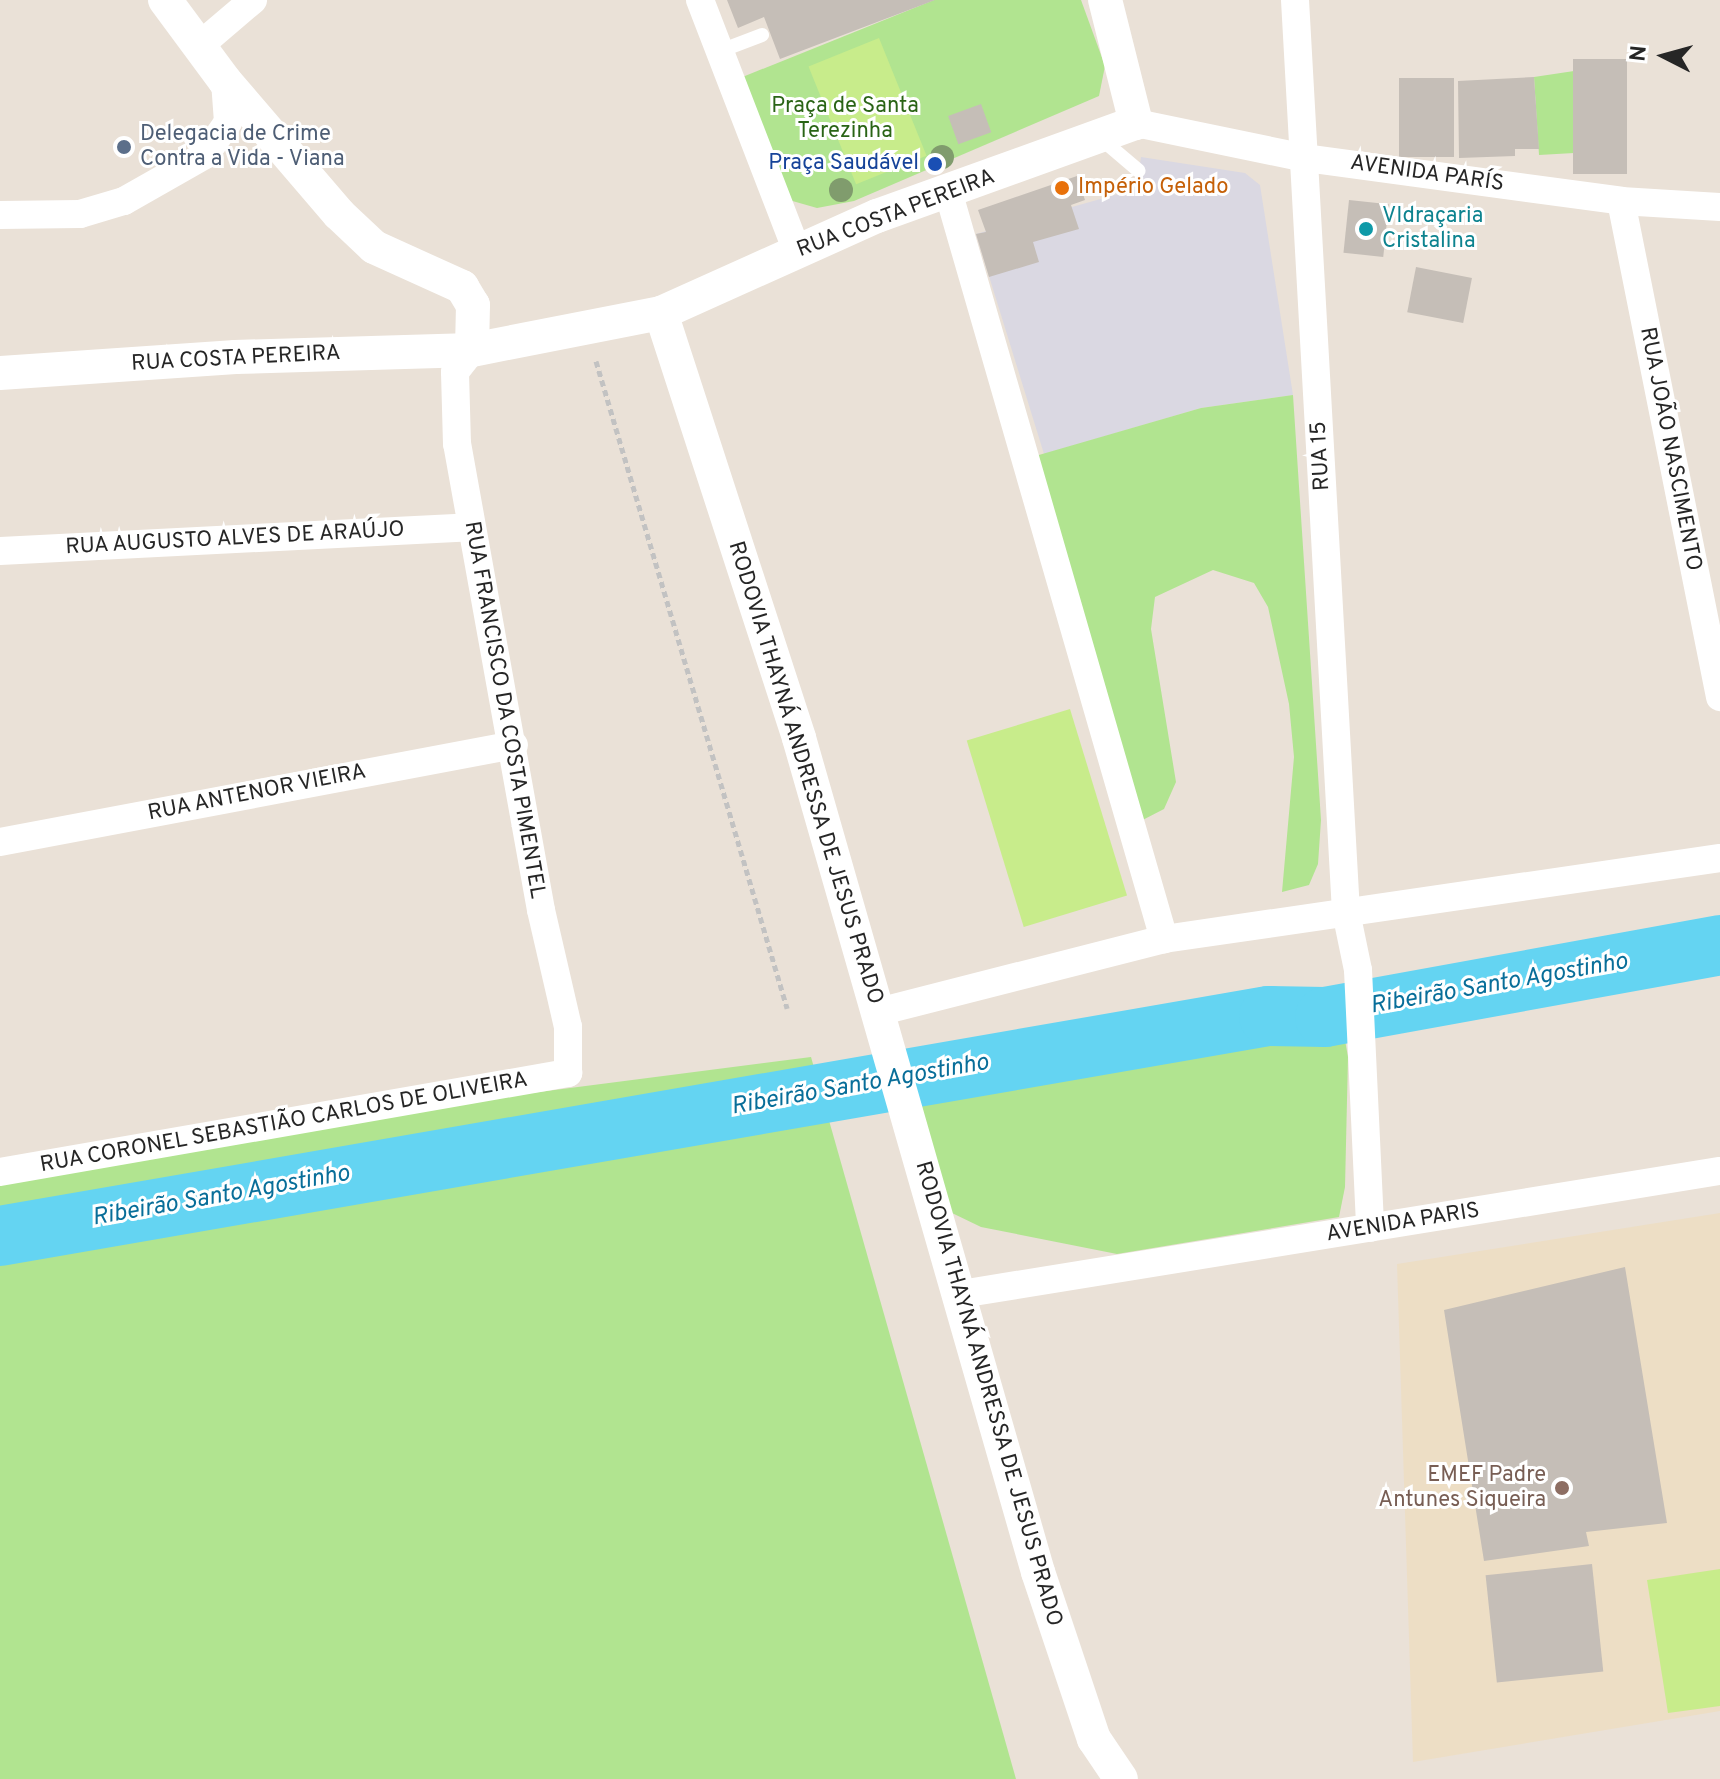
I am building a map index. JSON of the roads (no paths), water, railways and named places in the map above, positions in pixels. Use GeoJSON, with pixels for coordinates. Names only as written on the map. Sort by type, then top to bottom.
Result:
{"type":"FeatureCollection","features":[{"type":"Feature","properties":{"kind":"street"},"geometry":{"type":"LineString","coordinates":[[165,0],[225,81],[374,247],[462,287],[473,305],[472,350]]}},
{"type":"Feature","properties":{"kind":"street"},"geometry":{"type":"LineString","coordinates":[[199,46],[253,0]]}},
{"type":"Feature","properties":{"kind":"street"},"geometry":{"type":"LineString","coordinates":[[700,0],[797,252]]}},
{"type":"Feature","properties":{"kind":"street"},"geometry":{"type":"LineString","coordinates":[[1105,0],[1136,123]]}},
{"type":"Feature","properties":{"kind":"street","name":"RUA 15"},"geometry":{"type":"LineString","coordinates":[[1295,0],[1346,912],[1358,970],[1370,1228]]}},
{"type":"Feature","properties":{"kind":"street"},"geometry":{"type":"LineString","coordinates":[[0,215],[80,214],[124,201],[205,155],[228,122],[225,81]]}},
{"type":"Feature","properties":{"kind":"street","name":"RUA COSTA PEREIRA"},"geometry":{"type":"LineString","coordinates":[[0,373],[235,357],[472,350],[587,331],[661,313],[797,252],[948,191],[1136,123]]}},
{"type":"Feature","properties":{"kind":"street","name":"AVENIDA PARÍS"},"geometry":{"type":"LineString","coordinates":[[1136,123],[1305,158],[1621,201],[1720,207]]}},
{"type":"Feature","properties":{"kind":"street"},"geometry":{"type":"LineString","coordinates":[[948,191],[1164,939]]}},
{"type":"Feature","properties":{"kind":"street","name":"RUA JOÃO NASCIMENTO"},"geometry":{"type":"LineString","coordinates":[[1621,201],[1720,697]]}},
{"type":"Feature","properties":{"kind":"street","name":"RODOVIA THAYNÁ ANDRESSA DE JESUS PRADO"},"geometry":{"type":"LineString","coordinates":[[661,313],[799,738],[878,1012],[884,1047],[961,1294],[1038,1572],[1094,1739],[1121,1779]]}},
{"type":"Feature","properties":{"kind":"street","name":"RUA FRANCISCO DA COSTA PIMENTEL"},"geometry":{"type":"LineString","coordinates":[[472,350],[455,372],[453,397],[470,527],[514,745],[541,910],[568,1027],[568,1073]]}},
{"type":"Feature","properties":{"kind":"street","name":"RUA AUGUSTO ALVES DE ARAÚJO"},"geometry":{"type":"LineString","coordinates":[[0,551],[470,527]]}},
{"type":"Feature","properties":{"kind":"street","name":"RUA ANTENOR VIEIRA"},"geometry":{"type":"LineString","coordinates":[[0,842],[514,745]]}},
{"type":"Feature","properties":{"kind":"street"},"geometry":{"type":"LineString","coordinates":[[878,1012],[1164,939],[1720,858]]}},
{"type":"Feature","properties":{"kind":"street","name":"RUA CORONEL SEBASTIÃO CARLOS DE OLIVEIRA"},"geometry":{"type":"LineString","coordinates":[[0,1172],[568,1073]]}},
{"type":"Feature","properties":{"kind":"street","name":"AVENIDA PARIS"},"geometry":{"type":"LineString","coordinates":[[961,1294],[1720,1171]]}},
{"type":"Feature","properties":{"kind":"lane"},"geometry":{"type":"LineString","coordinates":[[720,51],[762,35]]}},
{"type":"Feature","properties":{"kind":"lane"},"geometry":{"type":"LineString","coordinates":[[1099,137],[1139,171]]}},
{"type":"Feature","properties":{"kind":"waterway","name":"Ribeirão Santo Agostinho"},"geometry":{"type":"LineString","coordinates":[[0,1236],[1269,1016],[1325,1017],[1720,945]]}},
{"type":"Feature","properties":{"kind":"place","name":"Delegacia de Crime Contra a Vida - Viana"},"geometry":{"type":"Point","coordinates":[124,147]}},
{"type":"Feature","properties":{"kind":"place","name":"Praça Saudável"},"geometry":{"type":"Point","coordinates":[935,164]}},
{"type":"Feature","properties":{"kind":"place","name":"Império Gelado"},"geometry":{"type":"Point","coordinates":[1062,188]}},
{"type":"Feature","properties":{"kind":"place","name":"VIdraçaria Cristalina"},"geometry":{"type":"Point","coordinates":[1366,229]}},
{"type":"Feature","properties":{"kind":"place","name":"EMEF Padre Antunes Siqueira"},"geometry":{"type":"Point","coordinates":[1562,1488]}},
{"type":"Feature","properties":{"kind":"park label","name":"Praça de Santa Terezinha"},"geometry":{"type":"Point","coordinates":[845,118]}}]}
